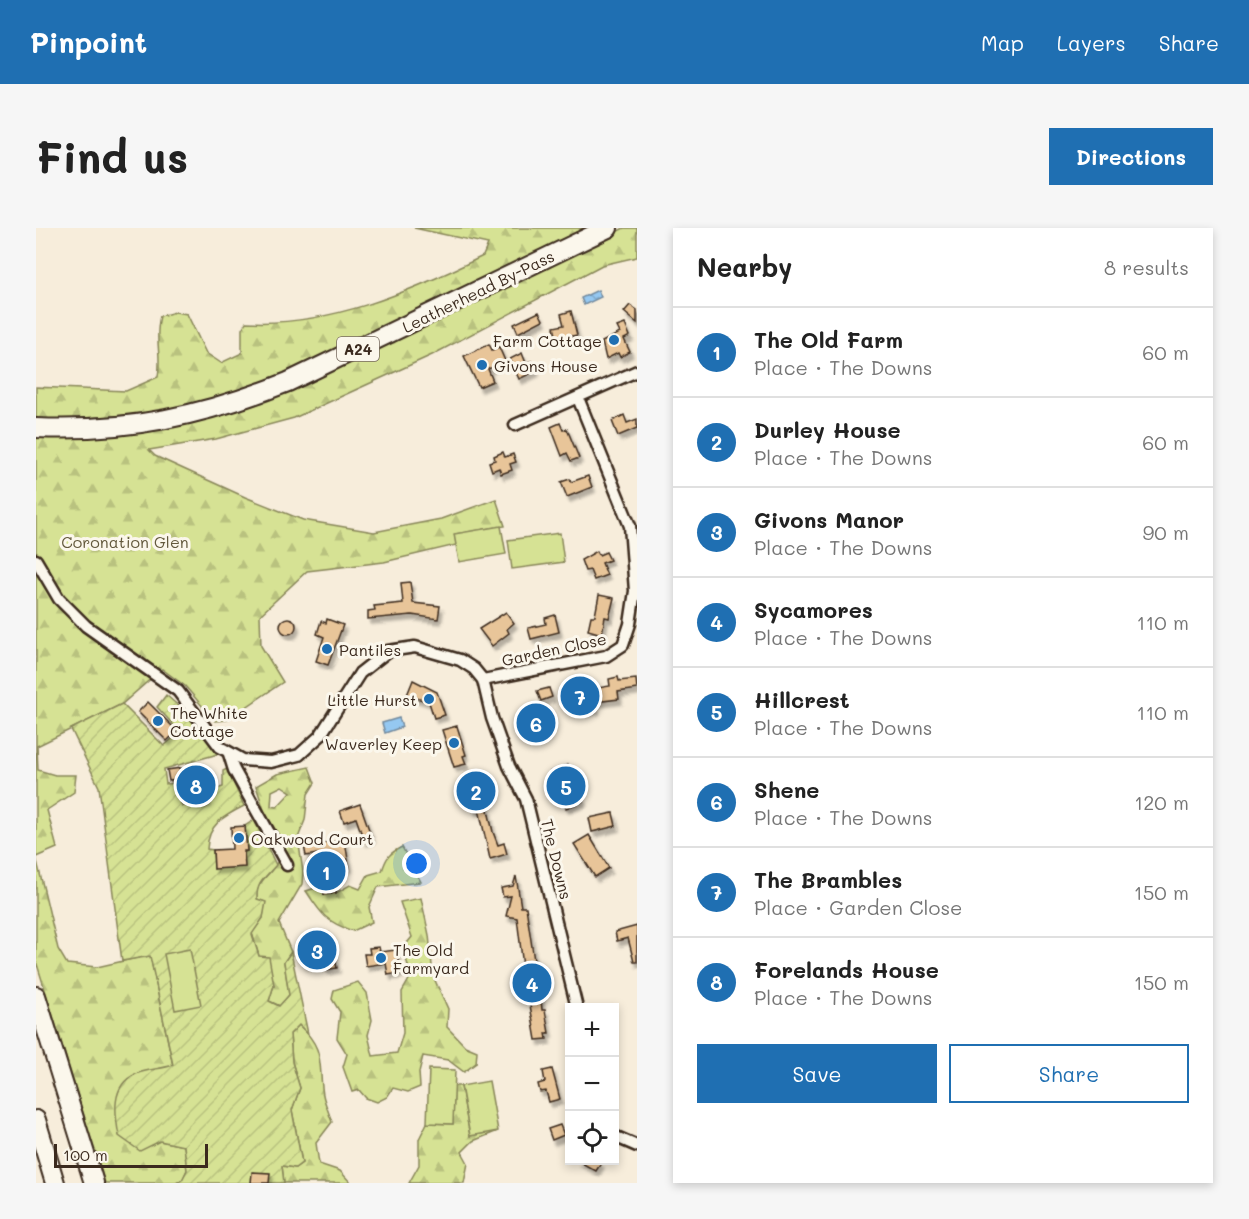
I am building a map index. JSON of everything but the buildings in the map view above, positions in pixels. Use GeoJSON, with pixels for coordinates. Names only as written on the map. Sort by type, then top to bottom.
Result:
{"type":"FeatureCollection","features":[{"type":"Feature","properties":{"kind":"highway","name":"Leatherhead By-Pass"},"geometry":{"type":"LineString","coordinates":[[36,428],[132,426],[214,409],[250,397],[353,351],[608,228]]}},
{"type":"Feature","properties":{"kind":"highway"},"geometry":{"type":"LineString","coordinates":[[36,996],[94,1183]]}},
{"type":"Feature","properties":{"kind":"highway"},"geometry":{"type":"LineString","coordinates":[[36,1120],[55,1183]]}},
{"type":"Feature","properties":{"kind":"street"},"geometry":{"type":"LineString","coordinates":[[515,425],[637,371]]}},
{"type":"Feature","properties":{"kind":"street","name":"Garden Close"},"geometry":{"type":"LineString","coordinates":[[483,680],[606,656],[623,645],[630,624],[635,591],[630,526],[578,398]]}},
{"type":"Feature","properties":{"kind":"street"},"geometry":{"type":"LineString","coordinates":[[36,560],[59,599],[86,626],[178,691],[220,747],[243,760],[272,762],[299,754],[320,736],[360,673],[372,661],[401,647],[427,650],[460,660],[474,669],[483,680]]}},
{"type":"Feature","properties":{"kind":"street","name":"The Downs"},"geometry":{"type":"LineString","coordinates":[[483,680],[492,718],[509,766],[526,799],[576,1003]]}},
{"type":"Feature","properties":{"kind":"street"},"geometry":{"type":"LineString","coordinates":[[229,754],[234,770],[287,865]]}},
{"type":"Feature","properties":{"kind":"street"},"geometry":{"type":"LineString","coordinates":[[619,1138],[637,1146]]}},
{"type":"Feature","properties":{"kind":"green space"},"geometry":{"type":"Polygon","coordinates":[[[414,228],[585,228],[288,373],[223,397],[159,413],[36,421],[36,387],[126,391],[158,377],[160,316],[175,312],[187,314],[206,353],[221,363],[242,353],[242,329],[246,322],[307,319],[368,304],[427,282],[483,256],[488,244],[414,228]]]}},
{"type":"Feature","properties":{"kind":"green space","name":"Coronation Glen"},"geometry":{"type":"Polygon","coordinates":[[[624,228],[637,228],[637,257],[602,265],[432,355],[294,418],[216,439],[149,450],[155,456],[245,497],[303,520],[374,532],[441,519],[496,499],[505,526],[455,534],[456,545],[384,562],[307,571],[260,615],[261,646],[283,682],[227,720],[215,721],[185,686],[162,669],[122,704],[37,746],[38,770],[55,775],[76,775],[74,792],[47,810],[57,848],[36,857],[36,435],[182,423],[576,252],[624,228]]]}},
{"type":"Feature","properties":{"kind":"green space"},"geometry":{"type":"Polygon","coordinates":[[[501,526],[506,554],[459,562],[454,534],[501,526]]]}},
{"type":"Feature","properties":{"kind":"green space"},"geometry":{"type":"Polygon","coordinates":[[[560,533],[564,562],[512,569],[508,540],[560,533]]]}},
{"type":"Feature","properties":{"kind":"green space"},"geometry":{"type":"Polygon","coordinates":[[[166,695],[182,709],[218,754],[164,769],[166,784],[175,783],[182,806],[208,802],[207,792],[223,787],[223,771],[227,769],[244,806],[224,817],[210,833],[207,849],[213,850],[214,869],[247,851],[245,826],[254,820],[276,865],[258,888],[257,899],[266,902],[263,918],[252,934],[259,956],[269,957],[274,985],[269,1001],[279,1006],[289,995],[284,962],[291,952],[308,1034],[299,1025],[290,1034],[292,1062],[300,1088],[292,1110],[302,1163],[295,1168],[282,1166],[284,1183],[176,1183],[182,1180],[187,1170],[184,1146],[160,1141],[140,1151],[119,1136],[116,1101],[122,1085],[136,1074],[173,1065],[150,956],[122,961],[99,787],[71,729],[122,704],[164,746],[180,732],[157,707],[166,695]]]}},
{"type":"Feature","properties":{"kind":"green space"},"geometry":{"type":"Polygon","coordinates":[[[309,767],[315,783],[308,794],[305,820],[298,838],[303,872],[302,884],[279,923],[291,952],[284,962],[289,995],[280,1006],[269,1001],[274,985],[259,956],[252,933],[263,918],[265,902],[257,899],[258,889],[276,865],[285,845],[265,813],[256,786],[277,774],[309,767]],[[282,786],[272,791],[271,806],[277,807],[291,792],[282,786]]]}},
{"type":"Feature","properties":{"kind":"green space"},"geometry":{"type":"Polygon","coordinates":[[[402,847],[421,882],[378,887],[369,907],[372,922],[353,931],[336,924],[325,916],[306,891],[322,886],[324,895],[336,893],[350,885],[360,889],[368,875],[382,871],[389,856],[402,847]]]}},
{"type":"Feature","properties":{"kind":"green space"},"geometry":{"type":"Polygon","coordinates":[[[36,857],[58,949],[67,964],[97,967],[150,955],[173,1066],[135,1074],[160,1141],[184,1146],[187,1170],[182,1181],[176,1183],[105,1183],[36,961],[36,857]]]}},
{"type":"Feature","properties":{"kind":"green space"},"geometry":{"type":"Polygon","coordinates":[[[421,898],[429,935],[433,976],[448,1009],[447,1027],[465,1046],[477,1051],[476,1063],[464,1072],[448,1060],[423,1056],[419,1072],[420,1087],[408,1092],[393,1088],[387,1097],[377,1102],[366,1098],[359,1090],[352,1092],[343,1067],[347,1054],[337,1038],[340,1012],[332,999],[334,990],[358,982],[367,993],[372,1020],[368,1035],[373,1056],[397,1053],[403,1033],[402,992],[411,976],[403,948],[412,937],[400,902],[421,898]]]}},
{"type":"Feature","properties":{"kind":"green space"},"geometry":{"type":"Polygon","coordinates":[[[190,949],[201,1005],[175,1010],[164,954],[190,949]]]}},
{"type":"Feature","properties":{"kind":"green space"},"geometry":{"type":"Polygon","coordinates":[[[299,1025],[308,1034],[317,1050],[323,1095],[332,1122],[316,1143],[319,1164],[340,1171],[351,1183],[284,1183],[282,1166],[295,1168],[302,1163],[292,1110],[300,1088],[292,1062],[290,1034],[299,1025]]]}},
{"type":"Feature","properties":{"kind":"green space"},"geometry":{"type":"Polygon","coordinates":[[[429,1069],[455,1070],[453,1124],[427,1123],[429,1069]]]}},
{"type":"Feature","properties":{"kind":"green space"},"geometry":{"type":"Polygon","coordinates":[[[489,1081],[498,1131],[470,1136],[461,1086],[489,1081]]]}},
{"type":"Feature","properties":{"kind":"green space"},"geometry":{"type":"Polygon","coordinates":[[[454,1086],[461,1086],[470,1136],[498,1131],[473,1141],[462,1152],[468,1163],[464,1183],[409,1183],[419,1165],[419,1139],[427,1123],[453,1124],[454,1086]]]}},
{"type":"Feature","properties":{"kind":"water"},"geometry":{"type":"Polygon","coordinates":[[[598,290],[601,297],[584,305],[581,298],[598,290]]]}},
{"type":"Feature","properties":{"kind":"water"},"geometry":{"type":"Polygon","coordinates":[[[399,718],[402,727],[385,733],[382,723],[399,718]]]}},
{"type":"Feature","properties":{"kind":"place","name":"Farm Cottage"},"geometry":{"type":"Point","coordinates":[614,340]}},
{"type":"Feature","properties":{"kind":"place","name":"Givons House"},"geometry":{"type":"Point","coordinates":[482,365]}},
{"type":"Feature","properties":{"kind":"place","name":"Pantiles"},"geometry":{"type":"Point","coordinates":[327,649]}},
{"type":"Feature","properties":{"kind":"place","name":"The Brambles"},"geometry":{"type":"Point","coordinates":[580,696]}},
{"type":"Feature","properties":{"kind":"place","name":"Little Hurst"},"geometry":{"type":"Point","coordinates":[429,699]}},
{"type":"Feature","properties":{"kind":"place","name":"The White Cottage"},"geometry":{"type":"Point","coordinates":[158,721]}},
{"type":"Feature","properties":{"kind":"place","name":"Shene"},"geometry":{"type":"Point","coordinates":[536,723]}},
{"type":"Feature","properties":{"kind":"place","name":"Waverley Keep"},"geometry":{"type":"Point","coordinates":[454,743]}},
{"type":"Feature","properties":{"kind":"place","name":"Forelands House"},"geometry":{"type":"Point","coordinates":[196,785]}},
{"type":"Feature","properties":{"kind":"place","name":"Hillcrest"},"geometry":{"type":"Point","coordinates":[566,786]}},
{"type":"Feature","properties":{"kind":"place","name":"Durley House"},"geometry":{"type":"Point","coordinates":[476,791]}},
{"type":"Feature","properties":{"kind":"place","name":"Oakwood Court"},"geometry":{"type":"Point","coordinates":[239,838]}},
{"type":"Feature","properties":{"kind":"place","name":"The Old Farm"},"geometry":{"type":"Point","coordinates":[326,871]}},
{"type":"Feature","properties":{"kind":"place","name":"Givons Manor"},"geometry":{"type":"Point","coordinates":[317,950]}},
{"type":"Feature","properties":{"kind":"place","name":"The Old Farmyard"},"geometry":{"type":"Point","coordinates":[381,958]}},
{"type":"Feature","properties":{"kind":"place","name":"Sycamores"},"geometry":{"type":"Point","coordinates":[532,983]}}]}
